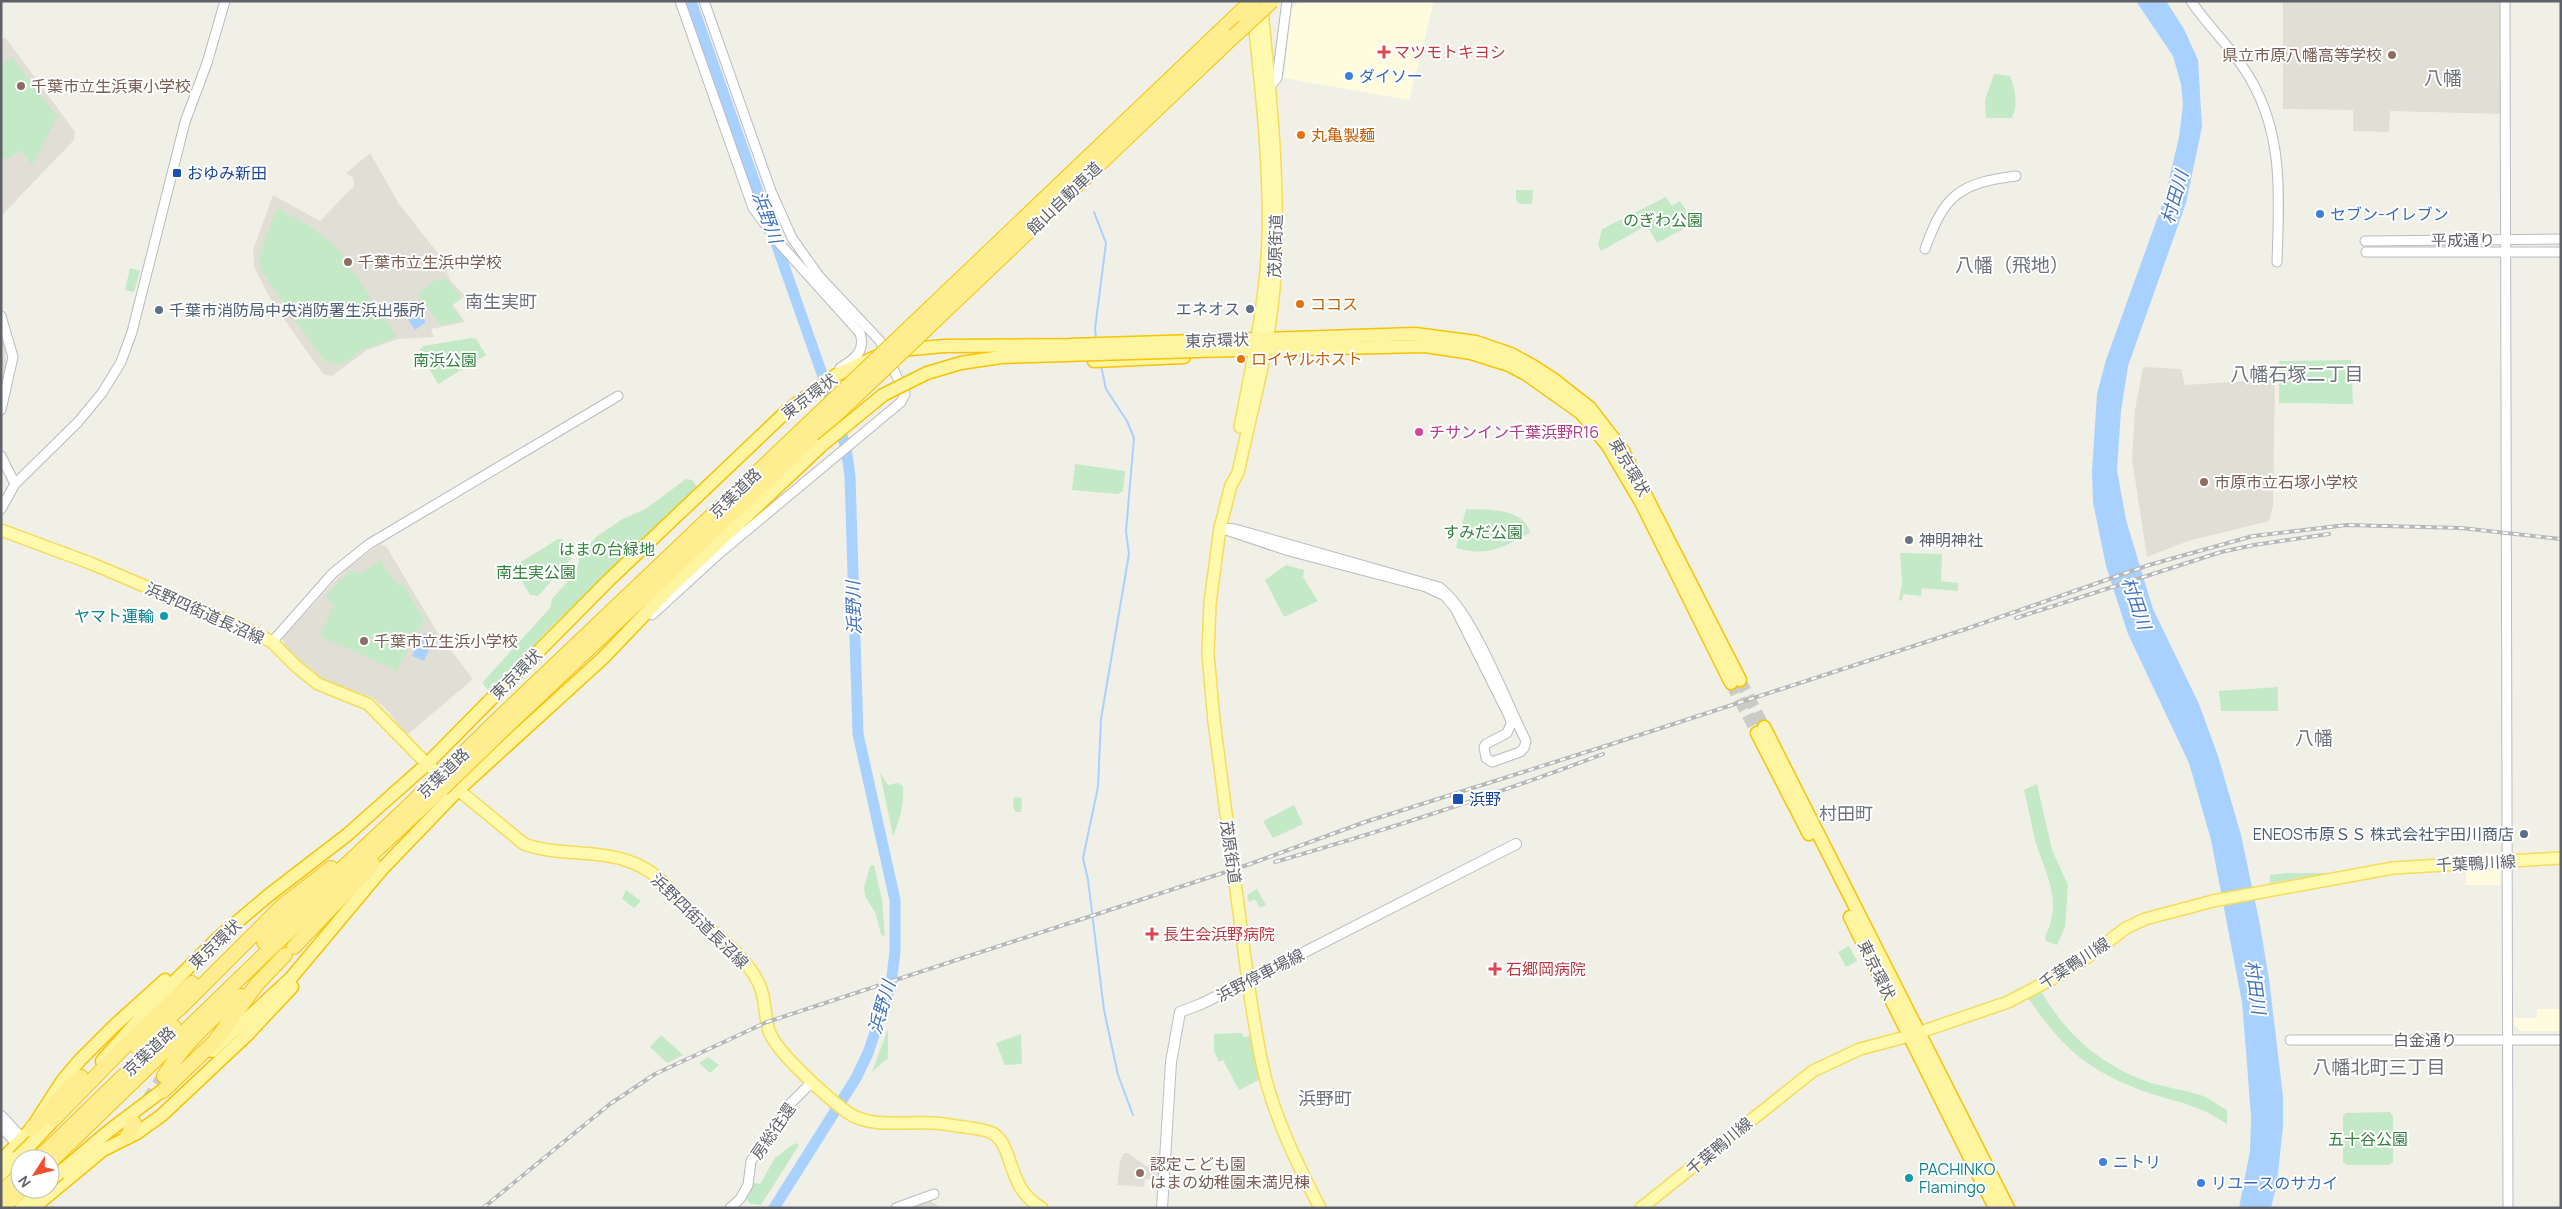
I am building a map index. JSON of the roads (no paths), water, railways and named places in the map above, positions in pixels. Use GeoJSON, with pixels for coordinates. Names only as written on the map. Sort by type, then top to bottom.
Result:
{"type":"FeatureCollection","features":[{"type":"Feature","properties":{"kind":"highway","name":"館山自動車道"},"geometry":{"type":"LineString","coordinates":[[938,309],[1252,1]]}},
{"type":"Feature","properties":{"kind":"highway","name":"館山自動車道"},"geometry":{"type":"LineString","coordinates":[[852,390],[1272,1]]}},
{"type":"Feature","properties":{"kind":"highway"},"geometry":{"type":"LineString","coordinates":[[1094,361],[1229,356],[1259,345]]}},
{"type":"Feature","properties":{"kind":"highway","name":"東京環状"},"geometry":{"type":"LineString","coordinates":[[1,1174],[26,1138],[54,1119],[129,1029],[218,938],[269,895],[340,841],[427,764],[615,574],[788,410],[836,374],[887,352],[944,346],[1403,346],[1443,348],[1472,353],[1509,366],[1554,392],[1588,420],[1618,463],[1642,504],[1736,681]]}},
{"type":"Feature","properties":{"kind":"highway","name":"東京環状"},"geometry":{"type":"LineString","coordinates":[[60,1161],[110,1130],[163,1091],[248,1020],[291,978],[383,868],[458,790],[603,658],[817,433],[927,372],[961,362],[1011,357],[1196,346]]}},
{"type":"Feature","properties":{"kind":"highway","name":"京葉道路"},"geometry":{"type":"LineString","coordinates":[[60,1157],[255,963],[419,810],[439,785],[500,725],[817,433],[852,390]]}},
{"type":"Feature","properties":{"kind":"highway","name":"東京環状"},"geometry":{"type":"LineString","coordinates":[[1995,1208],[1914,1034],[1761,730],[1875,934],[1914,1034],[1985,1162],[2008,1208]]}},
{"type":"Feature","properties":{"kind":"highway","name":"京葉道路"},"geometry":{"type":"LineString","coordinates":[[60,1157],[423,792],[439,785]]}},
{"type":"Feature","properties":{"kind":"highway"},"geometry":{"type":"LineString","coordinates":[[136,1046],[181,1007],[226,959],[296,894],[328,870],[410,798],[423,792]]}},
{"type":"Feature","properties":{"kind":"highway"},"geometry":{"type":"LineString","coordinates":[[164,1076],[179,1053],[198,1033],[257,984],[345,895],[410,823],[419,810]]}},
{"type":"Feature","properties":{"kind":"highway"},"geometry":{"type":"LineString","coordinates":[[60,1164],[103,1150],[149,1126],[162,1115],[247,1035],[332,938],[337,925]]}},
{"type":"Feature","properties":{"kind":"highway"},"geometry":{"type":"LineString","coordinates":[[26,1138],[63,1080],[80,1060],[141,1001],[218,938]]}},
{"type":"Feature","properties":{"kind":"highway"},"geometry":{"type":"LineString","coordinates":[[54,1119],[166,1007],[204,972],[226,959]]}},
{"type":"Feature","properties":{"kind":"highway"},"geometry":{"type":"LineString","coordinates":[[163,1091],[220,1035],[257,984]]}},
{"type":"Feature","properties":{"kind":"highway"},"geometry":{"type":"LineString","coordinates":[[1,1161],[26,1138],[67,1088],[81,1077]]}},
{"type":"Feature","properties":{"kind":"highway"},"geometry":{"type":"LineString","coordinates":[[126,1137],[134,1123]]}},
{"type":"Feature","properties":{"kind":"highway","name":"東京環状"},"geometry":{"type":"LineString","coordinates":[[1985,1162],[2003,1208]]}},
{"type":"Feature","properties":{"kind":"highway"},"geometry":{"type":"LineString","coordinates":[[2,1208],[11,1199]]}},
{"type":"Feature","properties":{"kind":"highway"},"geometry":{"type":"LineString","coordinates":[[21,1208],[30,1199]]}},
{"type":"Feature","properties":{"kind":"main road","name":"茂原街道"},"geometry":{"type":"LineString","coordinates":[[1252,1],[1265,92]]}},
{"type":"Feature","properties":{"kind":"main road","name":"茂原街道"},"geometry":{"type":"LineString","coordinates":[[1261,1],[1268,177],[1268,240],[1264,289],[1259,345],[1238,473],[1231,485],[1220,528],[1208,634],[1214,721],[1248,981],[1260,1054],[1272,1099],[1290,1147],[1320,1208]]}},
{"type":"Feature","properties":{"kind":"main road","name":"浜野四街道長沼線"},"geometry":{"type":"LineString","coordinates":[[1,530],[90,563],[272,642],[297,667],[318,684],[368,704],[427,764],[524,844],[544,850],[620,858],[648,871],[748,966],[760,985],[766,1018],[773,1039],[811,1083],[848,1114],[872,1121],[932,1122],[993,1134],[1001,1142],[1021,1190],[1029,1200],[1042,1208]]}},
{"type":"Feature","properties":{"kind":"main road","name":"浜野停車場線"},"geometry":{"type":"LineString","coordinates":[[1162,1208],[1171,1062],[1177,1018],[1180,1012],[1248,981],[1516,844]]}},
{"type":"Feature","properties":{"kind":"main road","name":"千葉鴨川線"},"geometry":{"type":"LineString","coordinates":[[1640,1208],[1813,1071],[1860,1049],[1914,1034],[1994,1007],[2021,995],[2089,956],[2135,923],[2155,916],[2216,901],[2393,868],[2561,858]]}},
{"type":"Feature","properties":{"kind":"street"},"geometry":{"type":"LineString","coordinates":[[1,509],[15,484],[87,412],[113,377],[121,362],[132,332],[186,122],[207,63],[225,1]]}},
{"type":"Feature","properties":{"kind":"street"},"geometry":{"type":"LineString","coordinates":[[680,1],[753,208],[766,227],[860,333],[863,346],[861,352],[836,374]]}},
{"type":"Feature","properties":{"kind":"street"},"geometry":{"type":"LineString","coordinates":[[603,658],[630,637],[721,552],[901,402],[905,394],[887,352],[864,322],[810,265],[792,238],[771,191],[704,1]]}},
{"type":"Feature","properties":{"kind":"street"},"geometry":{"type":"LineString","coordinates":[[1265,92],[1277,78],[1287,1]]}},
{"type":"Feature","properties":{"kind":"street"},"geometry":{"type":"LineString","coordinates":[[2191,1],[2250,79],[2272,132],[2280,181],[2277,262]]}},
{"type":"Feature","properties":{"kind":"street"},"geometry":{"type":"LineString","coordinates":[[2505,1],[2505,712],[2508,861],[2508,1208]]}},
{"type":"Feature","properties":{"kind":"street"},"geometry":{"type":"LineString","coordinates":[[1924,249],[1936,218],[1951,198],[1978,184],[2016,176]]}},
{"type":"Feature","properties":{"kind":"street","name":"平成通り"},"geometry":{"type":"LineString","coordinates":[[2365,241],[2561,239]]}},
{"type":"Feature","properties":{"kind":"street","name":"平成通り"},"geometry":{"type":"LineString","coordinates":[[2366,252],[2561,252]]}},
{"type":"Feature","properties":{"kind":"street"},"geometry":{"type":"LineString","coordinates":[[1,316],[13,357],[1,410]]}},
{"type":"Feature","properties":{"kind":"street"},"geometry":{"type":"LineString","coordinates":[[272,642],[333,573],[369,544],[618,396]]}},
{"type":"Feature","properties":{"kind":"street"},"geometry":{"type":"LineString","coordinates":[[1,456],[15,484]]}},
{"type":"Feature","properties":{"kind":"street"},"geometry":{"type":"LineString","coordinates":[[1220,528],[1280,548],[1426,587],[1445,596],[1455,608],[1510,718],[1511,724],[1507,733]]}},
{"type":"Feature","properties":{"kind":"street"},"geometry":{"type":"LineString","coordinates":[[1220,528],[1235,530],[1439,587],[1459,606],[1523,736],[1526,746],[1520,752],[1497,760],[1489,760],[1484,751],[1486,744],[1515,731],[1523,736]]}},
{"type":"Feature","properties":{"kind":"street","name":"白金通り"},"geometry":{"type":"LineString","coordinates":[[2290,1040],[2561,1040]]}},
{"type":"Feature","properties":{"kind":"street","name":"房総往還"},"geometry":{"type":"LineString","coordinates":[[730,1208],[740,1199],[748,1185],[751,1161],[791,1103],[811,1083]]}},
{"type":"Feature","properties":{"kind":"street"},"geometry":{"type":"LineString","coordinates":[[1,1115],[26,1138],[34,1149]]}},
{"type":"Feature","properties":{"kind":"street"},"geometry":{"type":"LineString","coordinates":[[1,1127],[26,1138]]}},
{"type":"Feature","properties":{"kind":"street"},"geometry":{"type":"LineString","coordinates":[[26,1138],[29,1149]]}},
{"type":"Feature","properties":{"kind":"street"},"geometry":{"type":"LineString","coordinates":[[896,1208],[934,1194]]}},
{"type":"Feature","properties":{"kind":"water","name":"村田川"},"geometry":{"type":"Polygon","coordinates":[[[2136,1],[2166,1],[2184,29],[2198,60],[2202,127],[2186,203],[2128,366],[2121,411],[2117,470],[2126,520],[2153,609],[2199,704],[2218,756],[2241,835],[2260,925],[2269,979],[2283,1096],[2283,1126],[2277,1182],[2271,1208],[2239,1208],[2250,1151],[2251,1118],[2247,1063],[2242,1002],[2211,840],[2189,763],[2128,634],[2106,566],[2093,502],[2092,471],[2097,394],[2106,360],[2165,197],[2179,137],[2183,105],[2181,84],[2173,56],[2136,1]]]}},
{"type":"Feature","properties":{"kind":"water"},"geometry":{"type":"Polygon","coordinates":[[[411,301],[426,322],[415,330],[401,309],[411,301]]]}},
{"type":"Feature","properties":{"kind":"water"},"geometry":{"type":"Polygon","coordinates":[[[423,633],[434,639],[424,661],[412,656],[423,633]]]}},
{"type":"Feature","properties":{"kind":"waterway","name":"浜野川"},"geometry":{"type":"LineString","coordinates":[[691,1],[834,408]]}},
{"type":"Feature","properties":{"kind":"waterway"},"geometry":{"type":"LineString","coordinates":[[1094,212],[1106,243],[1095,329],[1096,339]]}},
{"type":"Feature","properties":{"kind":"waterway"},"geometry":{"type":"LineString","coordinates":[[1101,366],[1106,389],[1127,421],[1134,438],[1126,531],[1129,554],[1101,719],[1098,787],[1083,858],[1088,880],[1104,1010],[1118,1075],[1133,1115]]}},
{"type":"Feature","properties":{"kind":"waterway","name":"浜野川"},"geometry":{"type":"LineString","coordinates":[[774,1208],[856,1078],[868,1053],[891,985],[895,951],[895,900],[858,734],[850,476],[846,448],[838,423]]}},
{"type":"Feature","properties":{"kind":"tunnel"},"geometry":{"type":"LineString","coordinates":[[1740,680],[1764,727]]}},
{"type":"Feature","properties":{"kind":"tunnel"},"geometry":{"type":"LineString","coordinates":[[1731,683],[1757,733]]}},
{"type":"Feature","properties":{"kind":"tunnel"},"geometry":{"type":"LineString","coordinates":[[147,1103],[164,1076]]}},
{"type":"Feature","properties":{"kind":"railway"},"geometry":{"type":"LineString","coordinates":[[483,1208],[610,1104],[655,1074],[767,1022],[1250,864],[1365,822],[1966,629],[2149,565],[2253,536],[2347,525],[2461,528],[2561,539]]}},
{"type":"Feature","properties":{"kind":"railway"},"geometry":{"type":"LineString","coordinates":[[2016,618],[2221,552],[2329,534]]}},
{"type":"Feature","properties":{"kind":"railway"},"geometry":{"type":"LineString","coordinates":[[1275,862],[1440,811],[1522,784],[1603,754]]}},
{"type":"Feature","properties":{"kind":"place","name":"マツモトキヨシ"},"geometry":{"type":"Point","coordinates":[1384,52]}},
{"type":"Feature","properties":{"kind":"place","name":"県立市原八幡高等学校"},"geometry":{"type":"Point","coordinates":[2392,55]}},
{"type":"Feature","properties":{"kind":"place","name":"ダイソー"},"geometry":{"type":"Point","coordinates":[1349,76]}},
{"type":"Feature","properties":{"kind":"place","name":"千葉市立生浜東小学校"},"geometry":{"type":"Point","coordinates":[21,86]}},
{"type":"Feature","properties":{"kind":"place","name":"丸亀製麺"},"geometry":{"type":"Point","coordinates":[1301,135]}},
{"type":"Feature","properties":{"kind":"place","name":"おゆみ新田"},"geometry":{"type":"Point","coordinates":[177,173]}},
{"type":"Feature","properties":{"kind":"place","name":"セブン-イレブン"},"geometry":{"type":"Point","coordinates":[2320,214]}},
{"type":"Feature","properties":{"kind":"place","name":"千葉市立生浜中学校"},"geometry":{"type":"Point","coordinates":[348,262]}},
{"type":"Feature","properties":{"kind":"place","name":"ココス"},"geometry":{"type":"Point","coordinates":[1300,304]}},
{"type":"Feature","properties":{"kind":"place","name":"エネオス"},"geometry":{"type":"Point","coordinates":[1250,309]}},
{"type":"Feature","properties":{"kind":"place","name":"千葉市消防局中央消防署生浜出張所"},"geometry":{"type":"Point","coordinates":[159,310]}},
{"type":"Feature","properties":{"kind":"place","name":"ロイヤルホスト"},"geometry":{"type":"Point","coordinates":[1241,359]}},
{"type":"Feature","properties":{"kind":"place","name":"チサンイン千葉浜野R16"},"geometry":{"type":"Point","coordinates":[1419,432]}},
{"type":"Feature","properties":{"kind":"place","name":"市原市立石塚小学校"},"geometry":{"type":"Point","coordinates":[2204,482]}},
{"type":"Feature","properties":{"kind":"place","name":"神明神社"},"geometry":{"type":"Point","coordinates":[1909,540]}},
{"type":"Feature","properties":{"kind":"place","name":"ヤマト運輸"},"geometry":{"type":"Point","coordinates":[164,616]}},
{"type":"Feature","properties":{"kind":"place","name":"千葉市立生浜小学校"},"geometry":{"type":"Point","coordinates":[364,641]}},
{"type":"Feature","properties":{"kind":"place","name":"浜野"},"geometry":{"type":"Point","coordinates":[1458,799]}},
{"type":"Feature","properties":{"kind":"place","name":"ENEOS市原ＳＳ 株式会社宇田川商店"},"geometry":{"type":"Point","coordinates":[2524,834]}},
{"type":"Feature","properties":{"kind":"place","name":"長生会浜野病院"},"geometry":{"type":"Point","coordinates":[1152,934]}},
{"type":"Feature","properties":{"kind":"place","name":"石郷岡病院"},"geometry":{"type":"Point","coordinates":[1495,969]}},
{"type":"Feature","properties":{"kind":"place","name":"ニトリ"},"geometry":{"type":"Point","coordinates":[2103,1162]}},
{"type":"Feature","properties":{"kind":"place","name":"認定こども園 はまの幼稚園未満児棟"},"geometry":{"type":"Point","coordinates":[1140,1173]}},
{"type":"Feature","properties":{"kind":"place","name":"PACHINKO Flamingo"},"geometry":{"type":"Point","coordinates":[1909,1178]}},
{"type":"Feature","properties":{"kind":"place","name":"リユースのサカイ"},"geometry":{"type":"Point","coordinates":[2201,1183]}},
{"type":"Feature","properties":{"kind":"district","name":"八幡"},"geometry":{"type":"Point","coordinates":[2443,78]}},
{"type":"Feature","properties":{"kind":"district","name":"八幡（飛地）"},"geometry":{"type":"Point","coordinates":[2012,265]}},
{"type":"Feature","properties":{"kind":"district","name":"南生実町"},"geometry":{"type":"Point","coordinates":[501,301]}},
{"type":"Feature","properties":{"kind":"district","name":"八幡石塚二丁目"},"geometry":{"type":"Point","coordinates":[2297,374]}},
{"type":"Feature","properties":{"kind":"district","name":"八幡"},"geometry":{"type":"Point","coordinates":[2314,738]}},
{"type":"Feature","properties":{"kind":"district","name":"村田町"},"geometry":{"type":"Point","coordinates":[1846,813]}},
{"type":"Feature","properties":{"kind":"district","name":"八幡北町三丁目"},"geometry":{"type":"Point","coordinates":[2379,1067]}},
{"type":"Feature","properties":{"kind":"district","name":"浜野町"},"geometry":{"type":"Point","coordinates":[1325,1098]}},
{"type":"Feature","properties":{"kind":"park label","name":"のぎわ公園"},"geometry":{"type":"Point","coordinates":[1663,220]}},
{"type":"Feature","properties":{"kind":"park label","name":"南浜公園"},"geometry":{"type":"Point","coordinates":[445,360]}},
{"type":"Feature","properties":{"kind":"park label","name":"すみだ公園"},"geometry":{"type":"Point","coordinates":[1483,532]}},
{"type":"Feature","properties":{"kind":"park label","name":"はまの台緑地"},"geometry":{"type":"Point","coordinates":[607,549]}},
{"type":"Feature","properties":{"kind":"park label","name":"南生実公園"},"geometry":{"type":"Point","coordinates":[536,572]}},
{"type":"Feature","properties":{"kind":"park label","name":"五十谷公園"},"geometry":{"type":"Point","coordinates":[2368,1139]}}]}
